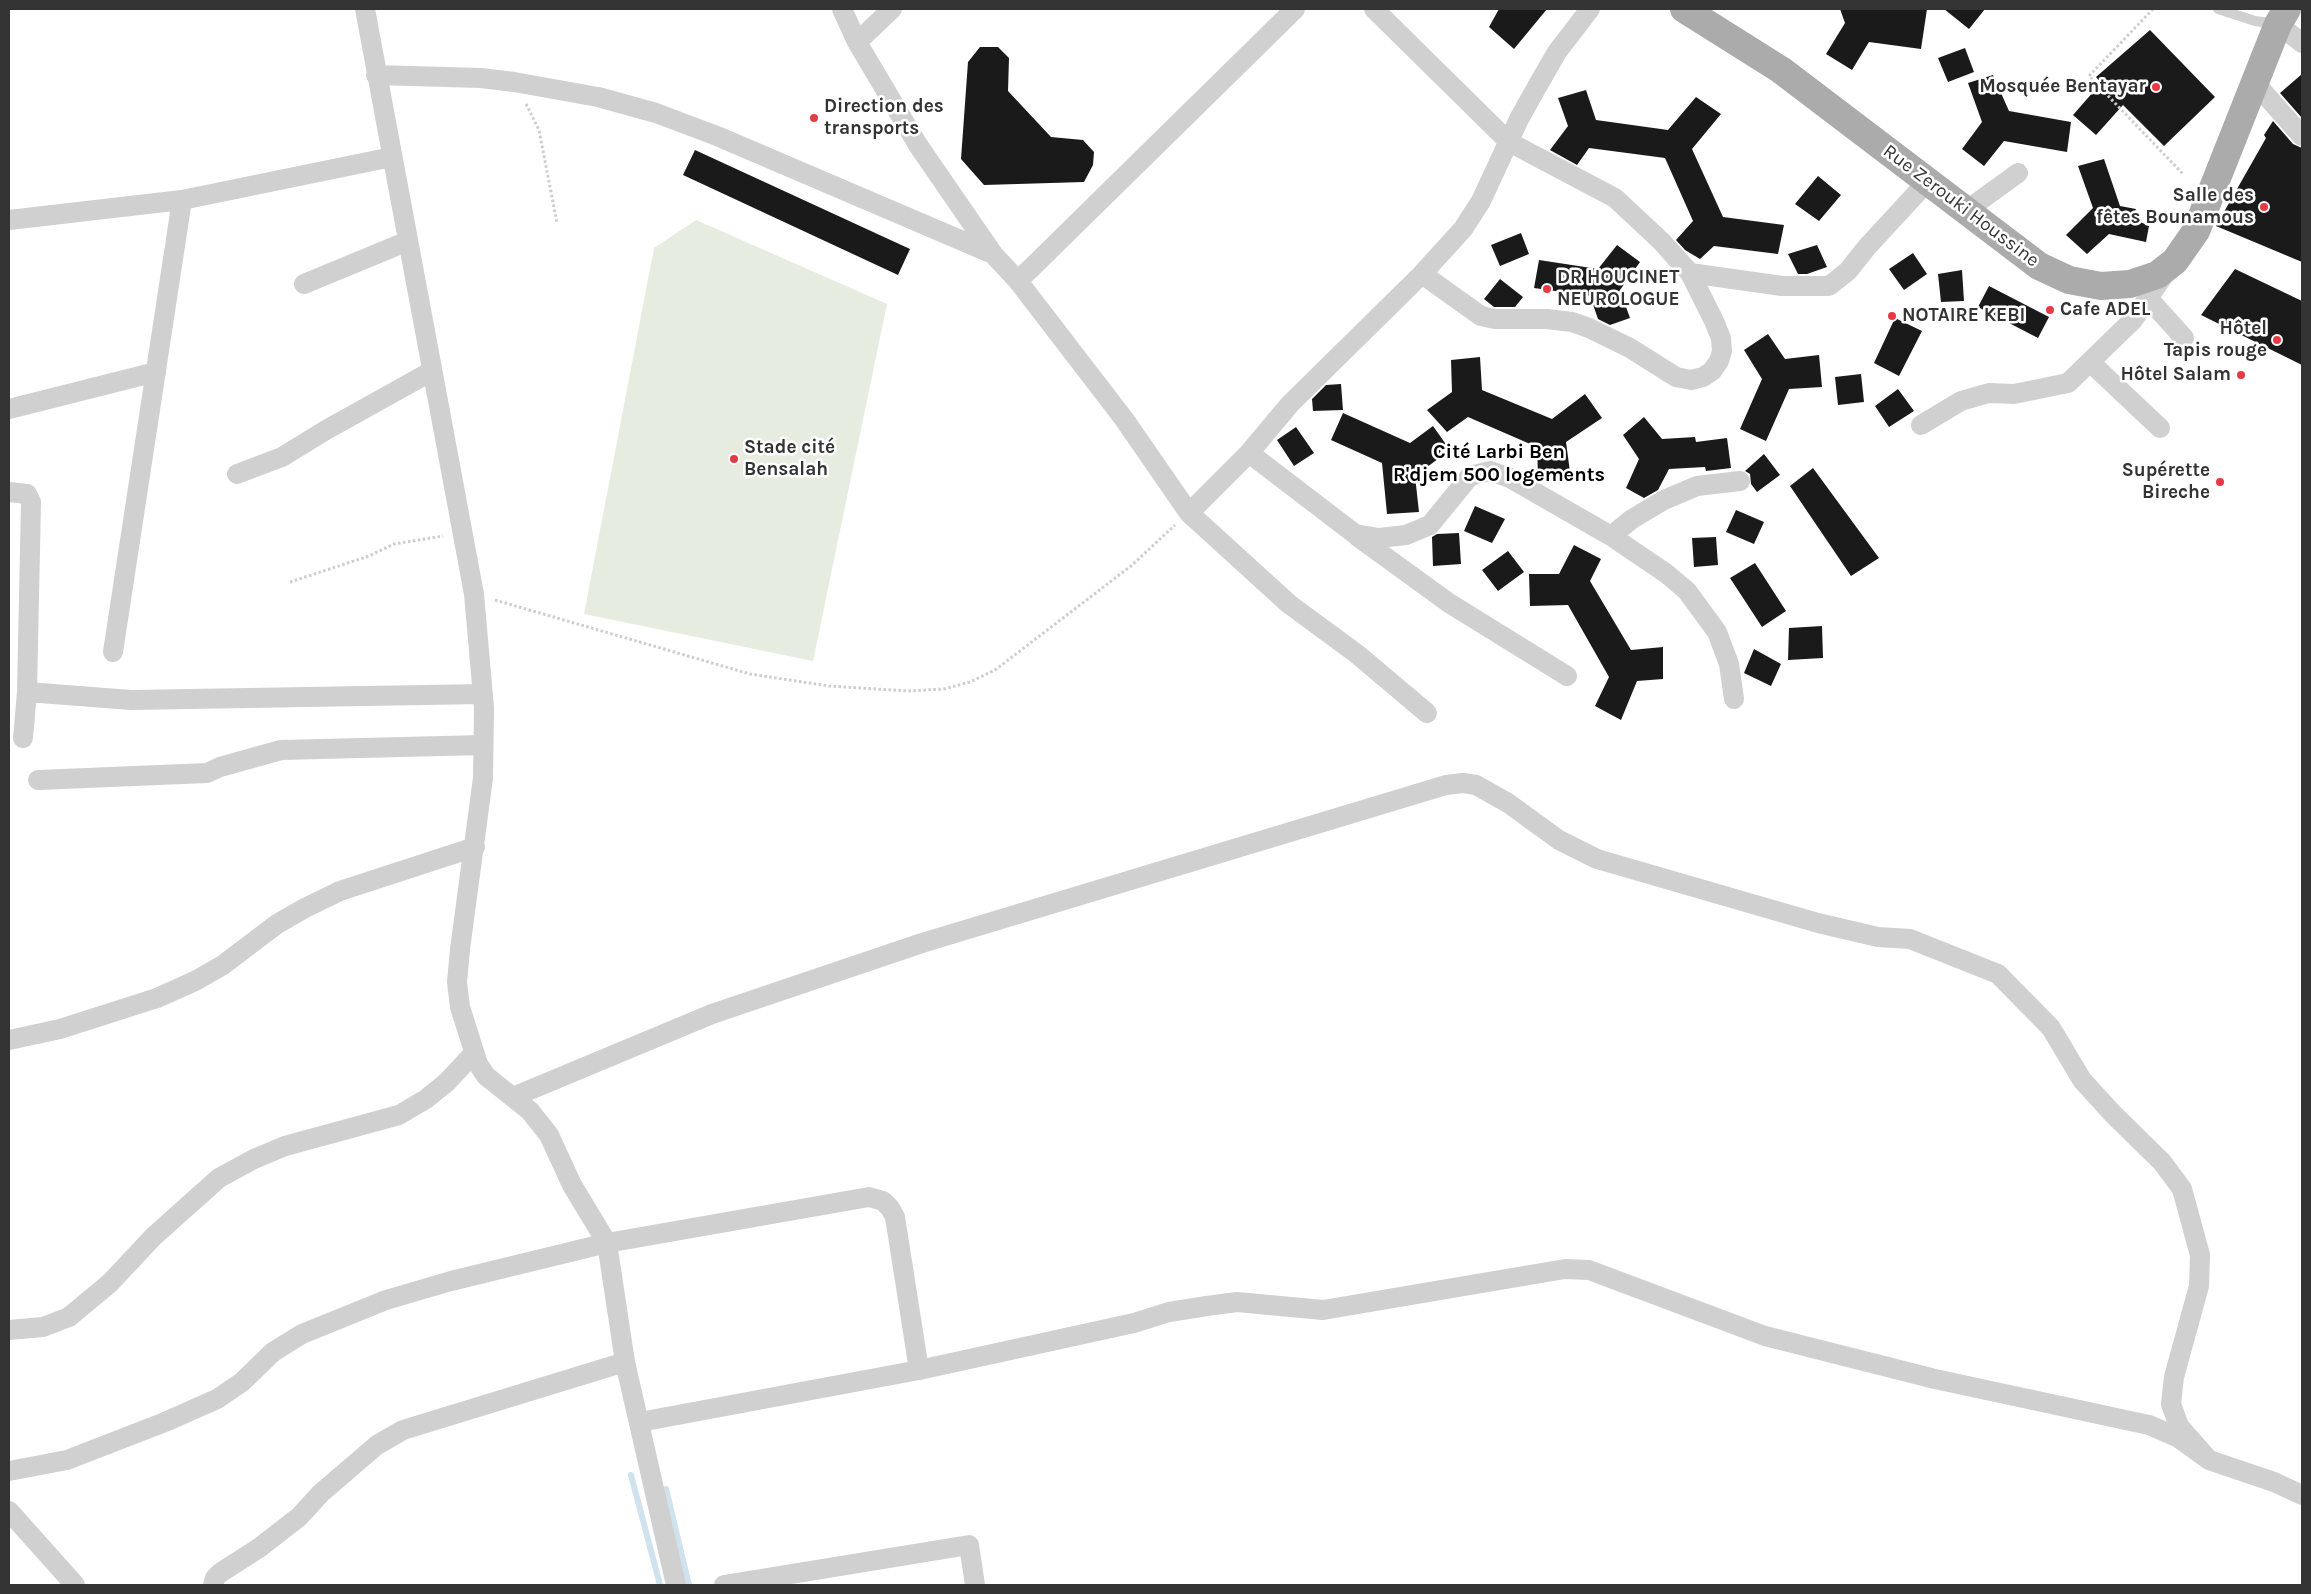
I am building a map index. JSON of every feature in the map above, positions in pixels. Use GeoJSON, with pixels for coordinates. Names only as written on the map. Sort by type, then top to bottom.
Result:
{"type":"FeatureCollection","features":[{"type":"Feature","properties":{"kind":"main road","name":"Rue Zerouki Houssine"},"geometry":{"type":"LineString","coordinates":[[1684,9],[1781,70],[2039,266],[2069,280],[2102,286],[2130,284],[2157,276],[2174,261],[2196,231],[2282,16]]}},
{"type":"Feature","properties":{"kind":"street"},"geometry":{"type":"LineString","coordinates":[[365,9],[474,594],[483,694],[482,778],[457,982],[460,1007],[478,1064],[486,1076],[530,1111],[550,1135],[572,1185],[606,1243],[625,1362],[676,1585]]}},
{"type":"Feature","properties":{"kind":"street"},"geometry":{"type":"LineString","coordinates":[[842,9],[857,42],[918,145],[993,254],[1018,281],[1124,419],[1188,513],[1289,604],[1357,654],[1427,713]]}},
{"type":"Feature","properties":{"kind":"street"},"geometry":{"type":"LineString","coordinates":[[857,42],[892,9]]}},
{"type":"Feature","properties":{"kind":"street"},"geometry":{"type":"LineString","coordinates":[[1018,281],[1295,9]]}},
{"type":"Feature","properties":{"kind":"street"},"geometry":{"type":"LineString","coordinates":[[1374,9],[1509,142],[1614,198],[1661,241],[1690,272],[1714,321],[1722,351],[1719,361],[1712,371],[1703,377],[1691,380],[1676,377],[1630,348],[1572,322],[1547,319],[1495,319],[1481,316],[1422,274]]}},
{"type":"Feature","properties":{"kind":"street"},"geometry":{"type":"LineString","coordinates":[[1188,513],[1249,453],[1290,404],[1422,274],[1463,229],[1481,201],[1519,119],[1557,52],[1590,9]]}},
{"type":"Feature","properties":{"kind":"street"},"geometry":{"type":"LineString","coordinates":[[2282,16],[2302,43]]}},
{"type":"Feature","properties":{"kind":"street"},"geometry":{"type":"LineString","coordinates":[[376,75],[481,78],[514,82],[598,97],[656,113],[717,136],[993,254]]}},
{"type":"Feature","properties":{"kind":"street"},"geometry":{"type":"LineString","coordinates":[[2255,83],[2302,136]]}},
{"type":"Feature","properties":{"kind":"street"},"geometry":{"type":"LineString","coordinates":[[9,220],[182,200],[392,157]]}},
{"type":"Feature","properties":{"kind":"street"},"geometry":{"type":"LineString","coordinates":[[1967,210],[2018,173]]}},
{"type":"Feature","properties":{"kind":"street"},"geometry":{"type":"LineString","coordinates":[[1690,272],[1782,286],[1829,286],[1848,271],[1867,246],[1927,182]]}},
{"type":"Feature","properties":{"kind":"street"},"geometry":{"type":"LineString","coordinates":[[112,652],[182,200]]}},
{"type":"Feature","properties":{"kind":"street"},"geometry":{"type":"LineString","coordinates":[[304,284],[408,241]]}},
{"type":"Feature","properties":{"kind":"street"},"geometry":{"type":"LineString","coordinates":[[1921,425],[1961,402],[1989,393],[2014,394],[2068,383],[2132,320],[2174,261]]}},
{"type":"Feature","properties":{"kind":"street"},"geometry":{"type":"LineString","coordinates":[[2148,298],[2184,338]]}},
{"type":"Feature","properties":{"kind":"street"},"geometry":{"type":"LineString","coordinates":[[2090,362],[2160,428]]}},
{"type":"Feature","properties":{"kind":"street"},"geometry":{"type":"LineString","coordinates":[[237,474],[282,457],[326,430],[432,371]]}},
{"type":"Feature","properties":{"kind":"street"},"geometry":{"type":"LineString","coordinates":[[9,409],[156,372]]}},
{"type":"Feature","properties":{"kind":"street"},"geometry":{"type":"LineString","coordinates":[[1249,453],[1449,603],[1567,676]]}},
{"type":"Feature","properties":{"kind":"street"},"geometry":{"type":"LineString","coordinates":[[1355,534],[1379,538],[1406,535],[1430,525],[1470,476],[1490,471],[1510,478],[1611,536],[1667,574],[1687,591],[1717,632],[1729,664],[1734,699]]}},
{"type":"Feature","properties":{"kind":"street"},"geometry":{"type":"LineString","coordinates":[[1611,536],[1632,519],[1664,500],[1697,486],[1740,481]]}},
{"type":"Feature","properties":{"kind":"street"},"geometry":{"type":"LineString","coordinates":[[9,492],[27,494],[31,502],[27,692],[23,738]]}},
{"type":"Feature","properties":{"kind":"street"},"geometry":{"type":"LineString","coordinates":[[27,692],[130,700],[252,696],[483,694]]}},
{"type":"Feature","properties":{"kind":"street"},"geometry":{"type":"LineString","coordinates":[[38,780],[207,773],[220,767],[281,750],[483,745]]}},
{"type":"Feature","properties":{"kind":"street"},"geometry":{"type":"LineString","coordinates":[[513,1097],[712,1014],[922,944],[1446,785],[1463,782],[1476,785],[1508,803],[1559,840],[1597,859],[1818,923],[1878,937],[1910,939],[1998,974],[2051,1028],[2082,1080],[2112,1114],[2162,1162],[2182,1189],[2200,1255],[2199,1286],[2176,1369],[2171,1404],[2179,1426],[2209,1460]]}},
{"type":"Feature","properties":{"kind":"street"},"geometry":{"type":"LineString","coordinates":[[9,1040],[60,1029],[157,998],[195,982],[223,965],[278,924],[340,891],[475,847]]}},
{"type":"Feature","properties":{"kind":"street"},"geometry":{"type":"LineString","coordinates":[[9,1330],[43,1327],[69,1317],[110,1283],[168,1223],[219,1178],[254,1159],[285,1146],[399,1115],[426,1099],[447,1082],[474,1053]]}},
{"type":"Feature","properties":{"kind":"street"},"geometry":{"type":"LineString","coordinates":[[9,1471],[67,1460],[165,1422],[217,1399],[242,1382],[273,1352],[302,1334],[386,1300],[451,1281],[606,1243],[869,1197],[883,1202],[890,1208],[895,1217],[919,1370]]}},
{"type":"Feature","properties":{"kind":"street"},"geometry":{"type":"LineString","coordinates":[[640,1422],[919,1370],[1134,1323],[1169,1312],[1237,1302],[1324,1310],[1565,1269],[1589,1270],[1765,1336],[1935,1379],[2149,1425],[2176,1437],[2209,1460],[2274,1482],[2302,1495]]}},
{"type":"Feature","properties":{"kind":"street"},"geometry":{"type":"LineString","coordinates":[[212,1585],[215,1578],[226,1569],[259,1548],[299,1518],[321,1493],[377,1445],[403,1430],[625,1362]]}},
{"type":"Feature","properties":{"kind":"street"},"geometry":{"type":"LineString","coordinates":[[9,1510],[75,1585]]}},
{"type":"Feature","properties":{"kind":"street"},"geometry":{"type":"LineString","coordinates":[[724,1585],[969,1545],[976,1585]]}},
{"type":"Feature","properties":{"kind":"lane"},"geometry":{"type":"LineString","coordinates":[[2218,9],[2255,21],[2282,16]]}},
{"type":"Feature","properties":{"kind":"path"},"geometry":{"type":"LineString","coordinates":[[2153,9],[2089,76],[2182,174]]}},
{"type":"Feature","properties":{"kind":"path"},"geometry":{"type":"LineString","coordinates":[[514,82],[539,130],[557,223]]}},
{"type":"Feature","properties":{"kind":"path"},"geometry":{"type":"LineString","coordinates":[[474,594],[750,674],[830,686],[908,691],[944,688],[970,682],[995,670],[1131,566],[1188,513]]}},
{"type":"Feature","properties":{"kind":"path"},"geometry":{"type":"LineString","coordinates":[[290,582],[368,556],[394,544],[463,533]]}},
{"type":"Feature","properties":{"kind":"shaded area","name":"Stade cité Bensalah"},"geometry":{"type":"Polygon","coordinates":[[[696,220],[887,304],[813,661],[584,614],[654,248],[696,220]]]}},
{"type":"Feature","properties":{"kind":"building"},"geometry":{"type":"Polygon","coordinates":[[[1499,9],[1547,9],[1514,49],[1489,27],[1499,9]]]}},
{"type":"Feature","properties":{"kind":"building"},"geometry":{"type":"Polygon","coordinates":[[[1840,9],[1927,9],[1921,49],[1869,42],[1852,70],[1826,54],[1845,23],[1840,9]]]}},
{"type":"Feature","properties":{"kind":"building"},"geometry":{"type":"Polygon","coordinates":[[[1944,9],[1985,9],[1969,29],[1944,9]]]}},
{"type":"Feature","properties":{"kind":"building","name":"Mosquée Bentayar"},"geometry":{"type":"Polygon","coordinates":[[[2150,30],[2215,97],[2164,146],[2123,105],[2096,135],[2073,115],[2101,83],[2096,77],[2150,30]]]}},
{"type":"Feature","properties":{"kind":"building"},"geometry":{"type":"Polygon","coordinates":[[[980,47],[998,47],[1009,58],[1008,91],[1051,137],[1083,140],[1094,152],[1093,165],[1084,182],[984,185],[961,159],[968,62],[980,47]]]}},
{"type":"Feature","properties":{"kind":"building"},"geometry":{"type":"Polygon","coordinates":[[[1965,48],[1974,72],[1948,82],[1938,58],[1965,48]]]}},
{"type":"Feature","properties":{"kind":"building"},"geometry":{"type":"Polygon","coordinates":[[[2302,74],[2302,118],[2280,93],[2302,74]]]}},
{"type":"Feature","properties":{"kind":"building"},"geometry":{"type":"Polygon","coordinates":[[[1993,75],[2009,111],[2071,122],[2067,152],[2004,141],[1984,166],[1962,149],[1982,122],[1968,83],[1993,75]]]}},
{"type":"Feature","properties":{"kind":"building"},"geometry":{"type":"Polygon","coordinates":[[[1586,90],[1596,120],[1668,130],[1696,97],[1721,114],[1692,149],[1723,217],[1784,225],[1778,254],[1714,246],[1700,259],[1685,250],[1676,240],[1693,221],[1665,158],[1589,148],[1577,165],[1550,150],[1568,126],[1558,98],[1586,90]]]}},
{"type":"Feature","properties":{"kind":"building","name":"Salle des fêtes Bounamous"},"geometry":{"type":"Polygon","coordinates":[[[2273,121],[2293,144],[2302,148],[2302,262],[2216,226],[2266,138],[2264,135],[2273,121]]]}},
{"type":"Feature","properties":{"kind":"building"},"geometry":{"type":"Polygon","coordinates":[[[695,150],[910,249],[898,275],[683,175],[695,150]]]}},
{"type":"Feature","properties":{"kind":"building"},"geometry":{"type":"Polygon","coordinates":[[[2104,159],[2120,206],[2136,209],[2132,218],[2149,226],[2146,242],[2109,234],[2087,254],[2066,235],[2093,208],[2078,166],[2104,159]]]}},
{"type":"Feature","properties":{"kind":"building"},"geometry":{"type":"Polygon","coordinates":[[[1818,176],[1841,195],[1819,221],[1795,204],[1818,176]]]}},
{"type":"Feature","properties":{"kind":"building"},"geometry":{"type":"Polygon","coordinates":[[[1521,233],[1529,254],[1500,266],[1491,245],[1521,233]]]}},
{"type":"Feature","properties":{"kind":"building"},"geometry":{"type":"Polygon","coordinates":[[[1617,245],[1640,262],[1620,290],[1630,318],[1610,325],[1598,319],[1590,296],[1534,288],[1539,260],[1598,269],[1617,245]]]}},
{"type":"Feature","properties":{"kind":"building"},"geometry":{"type":"Polygon","coordinates":[[[1817,245],[1827,267],[1807,274],[1798,274],[1788,254],[1817,245]]]}},
{"type":"Feature","properties":{"kind":"building"},"geometry":{"type":"Polygon","coordinates":[[[1913,253],[1927,274],[1904,290],[1889,269],[1913,253]]]}},
{"type":"Feature","properties":{"kind":"building","name":"Hôtel Tapis rouge"},"geometry":{"type":"Polygon","coordinates":[[[2235,269],[2302,301],[2302,365],[2201,315],[2235,269]]]}},
{"type":"Feature","properties":{"kind":"building"},"geometry":{"type":"Polygon","coordinates":[[[1962,270],[1964,301],[1941,302],[1938,274],[1962,270]]]}},
{"type":"Feature","properties":{"kind":"building"},"geometry":{"type":"Polygon","coordinates":[[[1500,279],[1523,297],[1515,307],[1494,307],[1484,299],[1500,279]]]}},
{"type":"Feature","properties":{"kind":"building"},"geometry":{"type":"Polygon","coordinates":[[[1989,286],[2049,317],[2038,338],[1978,307],[1989,286]]]}},
{"type":"Feature","properties":{"kind":"building"},"geometry":{"type":"Polygon","coordinates":[[[1895,318],[1922,331],[1899,376],[1874,363],[1895,318]]]}},
{"type":"Feature","properties":{"kind":"building"},"geometry":{"type":"Polygon","coordinates":[[[1768,334],[1785,359],[1819,355],[1822,387],[1789,389],[1766,441],[1740,429],[1762,379],[1744,350],[1768,334]]]}},
{"type":"Feature","properties":{"kind":"building"},"geometry":{"type":"Polygon","coordinates":[[[1480,357],[1482,390],[1552,419],[1585,394],[1602,418],[1566,442],[1570,472],[1538,475],[1537,447],[1468,417],[1447,432],[1427,410],[1452,392],[1451,360],[1480,357]]]}},
{"type":"Feature","properties":{"kind":"building"},"geometry":{"type":"Polygon","coordinates":[[[1861,374],[1864,402],[1838,405],[1835,377],[1861,374]]]}},
{"type":"Feature","properties":{"kind":"building"},"geometry":{"type":"Polygon","coordinates":[[[1341,384],[1343,410],[1313,411],[1312,399],[1326,385],[1341,384]]]}},
{"type":"Feature","properties":{"kind":"building"},"geometry":{"type":"Polygon","coordinates":[[[1898,389],[1914,411],[1889,427],[1875,406],[1898,389]]]}},
{"type":"Feature","properties":{"kind":"building"},"geometry":{"type":"Polygon","coordinates":[[[1343,413],[1410,443],[1433,426],[1450,450],[1415,476],[1419,512],[1387,514],[1382,463],[1331,440],[1343,413]]]}},
{"type":"Feature","properties":{"kind":"building"},"geometry":{"type":"Polygon","coordinates":[[[1644,417],[1662,439],[1695,437],[1696,442],[1727,438],[1731,468],[1706,471],[1705,467],[1669,469],[1658,490],[1644,498],[1626,488],[1639,459],[1623,435],[1644,417]]]}},
{"type":"Feature","properties":{"kind":"building"},"geometry":{"type":"Polygon","coordinates":[[[1296,427],[1314,453],[1294,466],[1277,440],[1296,427]]]}},
{"type":"Feature","properties":{"kind":"building"},"geometry":{"type":"Polygon","coordinates":[[[1764,454],[1780,475],[1757,492],[1751,484],[1750,474],[1745,471],[1764,454]]]}},
{"type":"Feature","properties":{"kind":"building"},"geometry":{"type":"Polygon","coordinates":[[[1813,468],[1879,558],[1851,576],[1790,486],[1813,468]]]}},
{"type":"Feature","properties":{"kind":"building"},"geometry":{"type":"Polygon","coordinates":[[[1475,506],[1505,519],[1492,543],[1464,531],[1475,506]]]}},
{"type":"Feature","properties":{"kind":"building"},"geometry":{"type":"Polygon","coordinates":[[[1736,510],[1764,522],[1754,544],[1726,532],[1736,510]]]}},
{"type":"Feature","properties":{"kind":"building"},"geometry":{"type":"Polygon","coordinates":[[[1459,533],[1461,564],[1433,566],[1432,537],[1437,534],[1459,533]]]}},
{"type":"Feature","properties":{"kind":"building"},"geometry":{"type":"Polygon","coordinates":[[[1716,537],[1718,565],[1694,567],[1692,538],[1716,537]]]}},
{"type":"Feature","properties":{"kind":"building"},"geometry":{"type":"Polygon","coordinates":[[[1574,545],[1601,559],[1590,581],[1631,650],[1663,647],[1663,679],[1637,681],[1621,720],[1595,706],[1609,677],[1568,605],[1530,606],[1529,574],[1559,574],[1574,545]]]}},
{"type":"Feature","properties":{"kind":"building"},"geometry":{"type":"Polygon","coordinates":[[[1508,551],[1524,572],[1498,591],[1482,570],[1508,551]]]}},
{"type":"Feature","properties":{"kind":"building"},"geometry":{"type":"Polygon","coordinates":[[[1755,563],[1786,611],[1762,627],[1730,578],[1755,563]]]}},
{"type":"Feature","properties":{"kind":"building"},"geometry":{"type":"Polygon","coordinates":[[[1822,626],[1823,658],[1788,660],[1789,628],[1822,626]]]}},
{"type":"Feature","properties":{"kind":"building"},"geometry":{"type":"Polygon","coordinates":[[[1754,649],[1781,664],[1771,686],[1744,673],[1754,649]]]}},
{"type":"Feature","properties":{"kind":"waterway"},"geometry":{"type":"LineString","coordinates":[[631,1475],[660,1585]]}},
{"type":"Feature","properties":{"kind":"waterway"},"geometry":{"type":"LineString","coordinates":[[666,1489],[689,1585]]}},
{"type":"Feature","properties":{"kind":"place","name":"Mosquée Bentayar"},"geometry":{"type":"Point","coordinates":[2156,87]}},
{"type":"Feature","properties":{"kind":"place","name":"Direction des transports"},"geometry":{"type":"Point","coordinates":[814,118]}},
{"type":"Feature","properties":{"kind":"place","name":"Salle des fêtes Bounamous"},"geometry":{"type":"Point","coordinates":[2264,207]}},
{"type":"Feature","properties":{"kind":"place","name":"DR HOUCINET NEUROLOGUE"},"geometry":{"type":"Point","coordinates":[1547,289]}},
{"type":"Feature","properties":{"kind":"place","name":"Cafe ADEL"},"geometry":{"type":"Point","coordinates":[2050,310]}},
{"type":"Feature","properties":{"kind":"place","name":"NOTAIRE KEBI"},"geometry":{"type":"Point","coordinates":[1892,316]}},
{"type":"Feature","properties":{"kind":"place","name":"Hôtel Tapis rouge"},"geometry":{"type":"Point","coordinates":[2277,340]}},
{"type":"Feature","properties":{"kind":"place","name":"Hôtel Salam"},"geometry":{"type":"Point","coordinates":[2241,375]}},
{"type":"Feature","properties":{"kind":"place","name":"Stade cité Bensalah"},"geometry":{"type":"Point","coordinates":[734,459]}},
{"type":"Feature","properties":{"kind":"place","name":"Supérette Bireche"},"geometry":{"type":"Point","coordinates":[2220,482]}},
{"type":"Feature","properties":{"kind":"district","name":"Cité Larbi Ben R'djem 500 logements"},"geometry":{"type":"Point","coordinates":[1499,464]}}]}
